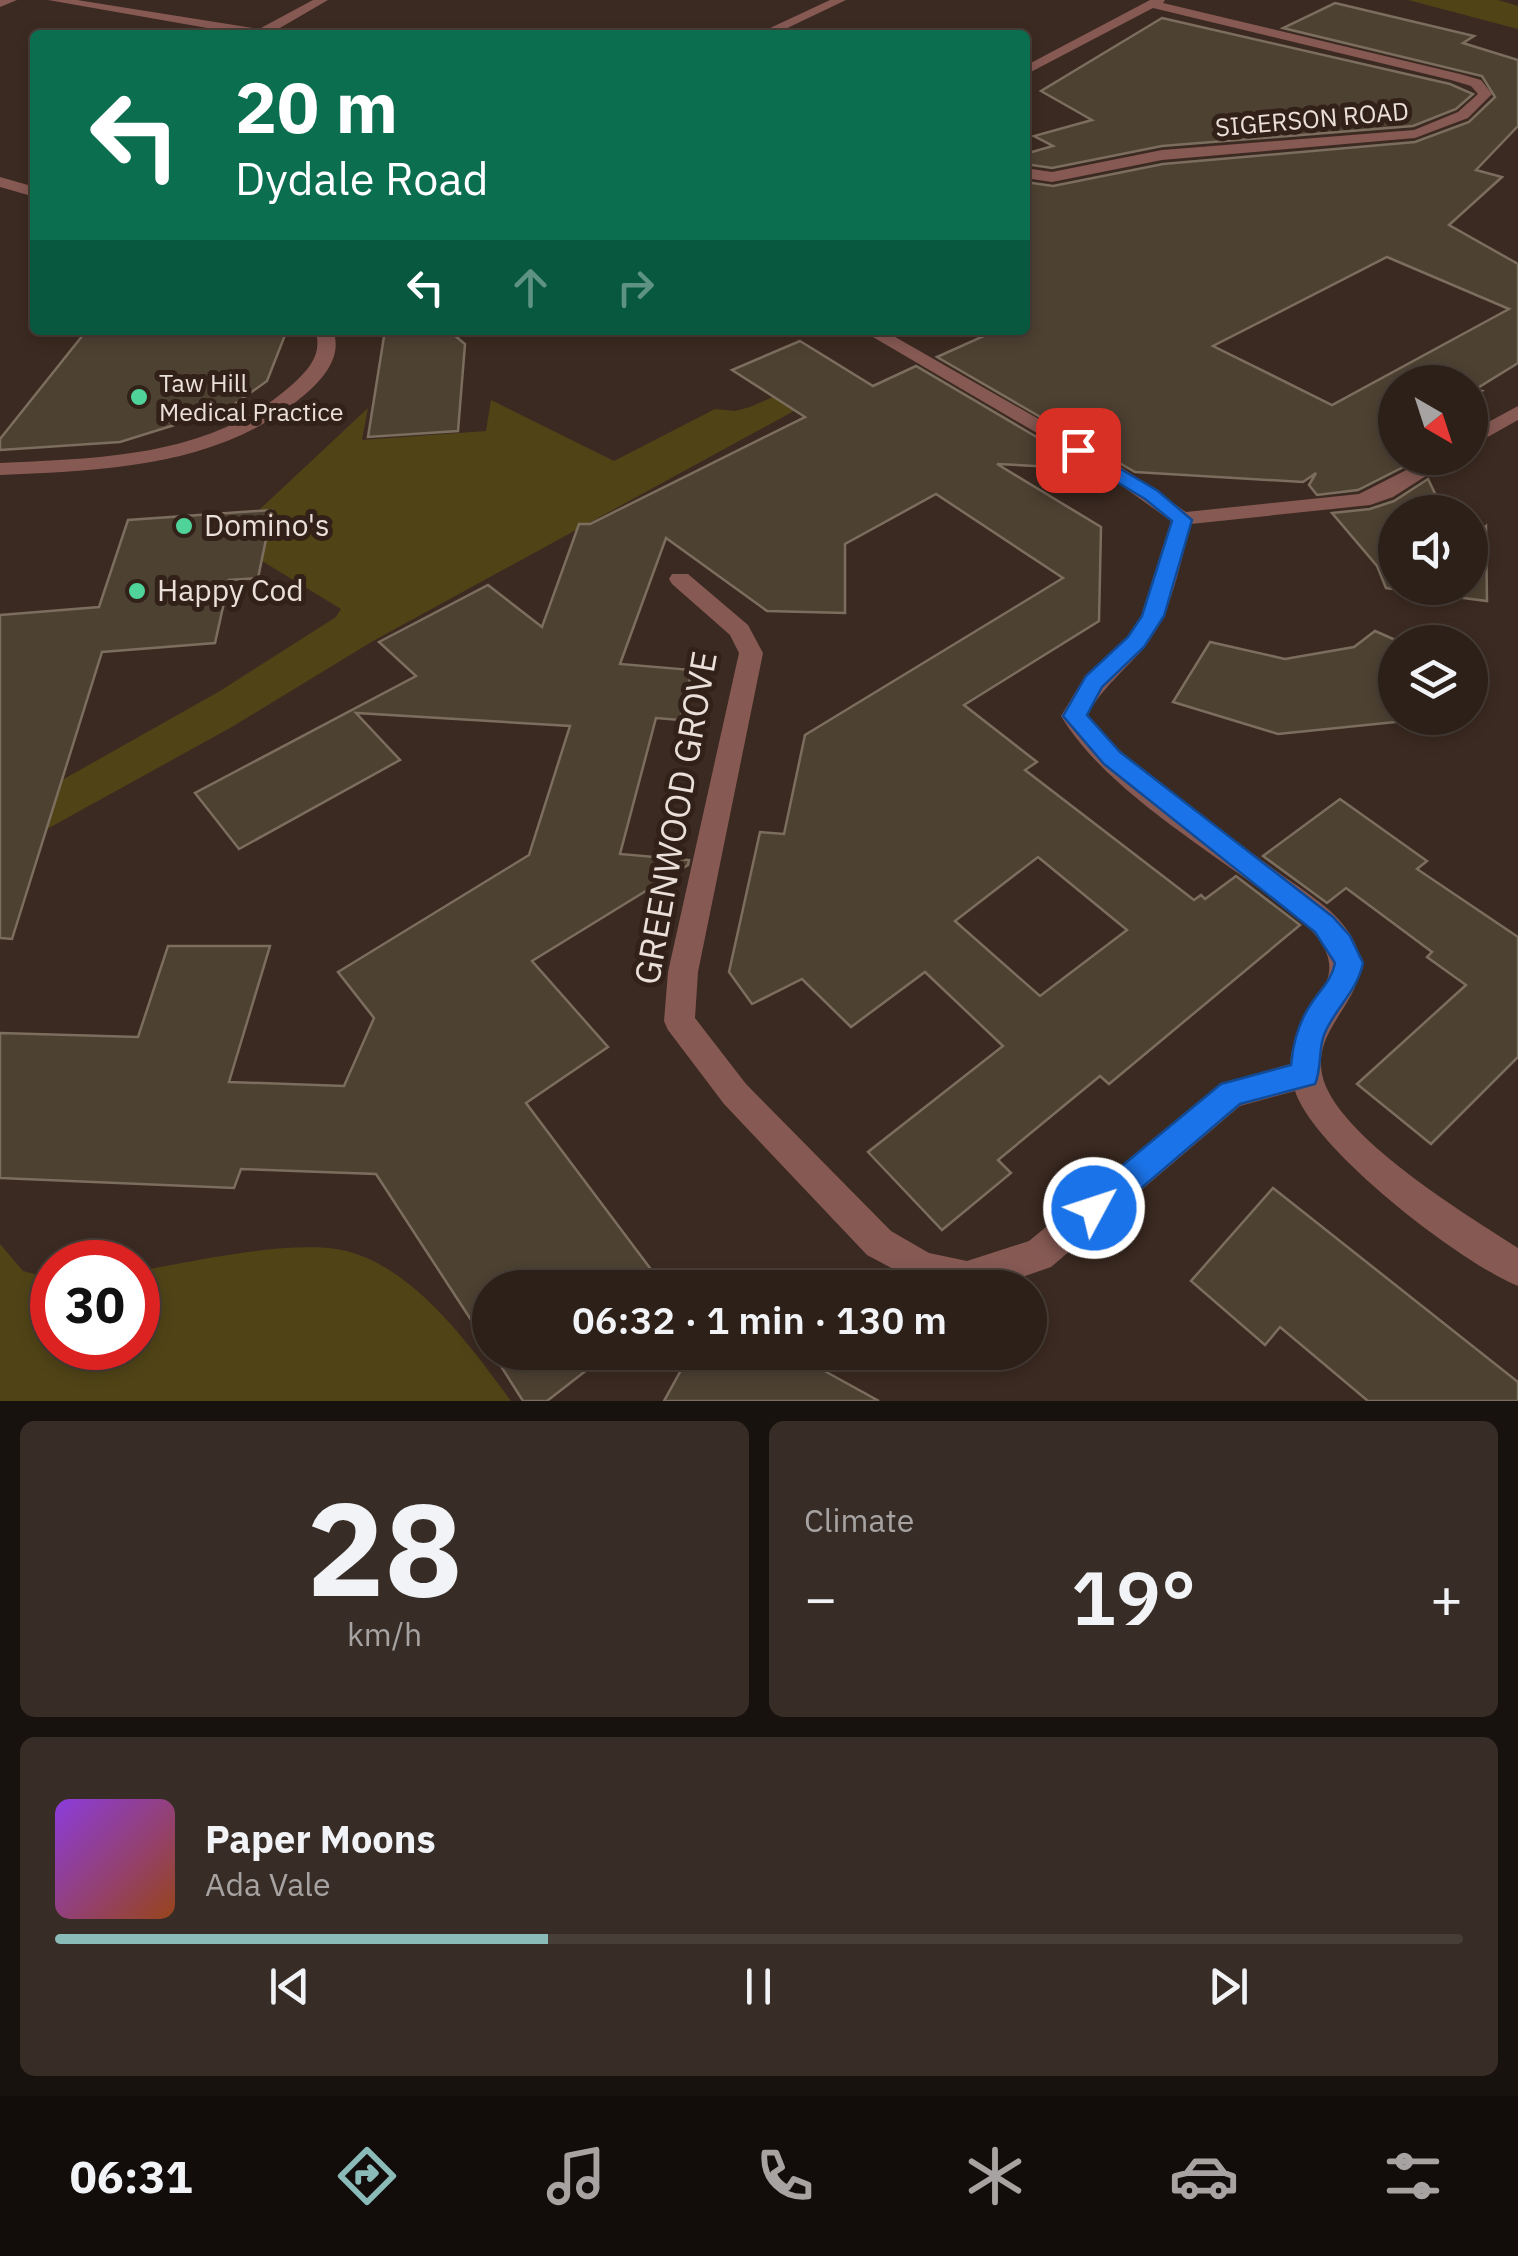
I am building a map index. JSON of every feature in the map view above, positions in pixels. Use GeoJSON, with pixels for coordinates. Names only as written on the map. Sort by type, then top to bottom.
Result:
{"type":"FeatureCollection","features":[{"type":"Feature","properties":{"kind":"street"},"geometry":{"type":"LineString","coordinates":[[0,3],[11,0]]}},
{"type":"Feature","properties":{"kind":"street"},"geometry":{"type":"LineString","coordinates":[[54,0],[241,30]]}},
{"type":"Feature","properties":{"kind":"street"},"geometry":{"type":"LineString","coordinates":[[273,30],[322,0]]}},
{"type":"Feature","properties":{"kind":"street"},"geometry":{"type":"LineString","coordinates":[[774,30],[767,28],[840,0]]}},
{"type":"Feature","properties":{"kind":"street"},"geometry":{"type":"LineString","coordinates":[[1030,68],[1156,2]]}},
{"type":"Feature","properties":{"kind":"street","name":"SIGERSON ROAD"},"geometry":{"type":"LineString","coordinates":[[1030,174],[1052,178],[1162,155],[1415,134],[1451,121],[1485,94],[1476,83],[1455,77],[1156,2]]}},
{"type":"Feature","properties":{"kind":"street"},"geometry":{"type":"LineString","coordinates":[[0,182],[30,191]]}},
{"type":"Feature","properties":{"kind":"street"},"geometry":{"type":"LineString","coordinates":[[0,470],[140,459],[250,426],[297,394],[320,368],[328,350],[325,335]]}},
{"type":"Feature","properties":{"kind":"street"},"geometry":{"type":"LineString","coordinates":[[879,335],[1107,466],[1182,520],[1268,506],[1362,500],[1386,492],[1415,475]]}},
{"type":"Feature","properties":{"kind":"street"},"geometry":{"type":"LineString","coordinates":[[1488,430],[1518,412]]}},
{"type":"Feature","properties":{"kind":"street"},"geometry":{"type":"LineString","coordinates":[[1182,520],[1153,616],[1136,642],[1094,682],[1074,716],[1112,758],[1296,900],[1341,944],[1349,963],[1346,978],[1318,1016],[1307,1041],[1305,1074],[1317,1102],[1342,1137],[1369,1162],[1518,1269]]}},
{"type":"Feature","properties":{"kind":"street","name":"GREENWOOD GROVE"},"geometry":{"type":"LineString","coordinates":[[680,579],[740,632],[751,653],[683,972],[679,1021],[735,1094],[879,1243],[923,1268],[967,1278],[1038,1256],[1232,1094],[1305,1074]]}},
{"type":"Feature","properties":{"kind":"shaded area"},"geometry":{"type":"Polygon","coordinates":[[[1408,0],[1498,0],[1518,6],[1518,29],[1408,0]]]}},
{"type":"Feature","properties":{"kind":"shaded area"},"geometry":{"type":"Polygon","coordinates":[[[833,371],[851,371],[856,377],[373,641],[230,728],[0,855],[0,815],[220,691],[336,617],[341,609],[262,561],[272,511],[258,511],[368,408],[362,440],[486,431],[491,400],[614,461],[715,409],[735,411],[750,407],[833,371]]]}},
{"type":"Feature","properties":{"kind":"shaded area"},"geometry":{"type":"Polygon","coordinates":[[[0,1244],[23,1271],[30,1273],[30,1370],[160,1370],[160,1267],[274,1249],[328,1248],[375,1262],[420,1294],[472,1350],[472,1370],[487,1370],[511,1401],[0,1401],[0,1244]]]}},
{"type":"Feature","properties":{"kind":"building"},"geometry":{"type":"Polygon","coordinates":[[[1335,3],[1474,36],[1463,43],[1518,60],[1518,126],[1476,170],[1502,177],[1449,225],[1518,264],[1518,363],[1488,382],[1488,365],[1406,365],[1509,309],[1387,257],[1213,346],[1332,405],[1378,380],[1378,475],[1388,475],[1358,490],[1317,495],[1309,485],[1316,473],[1303,482],[1135,472],[937,357],[986,335],[1030,335],[1030,183],[1053,186],[1163,164],[1415,142],[1469,122],[1495,97],[1482,76],[1283,28],[1335,3]]]}},
{"type":"Feature","properties":{"kind":"building"},"geometry":{"type":"Polygon","coordinates":[[[1162,18],[1450,84],[1473,94],[1456,109],[1413,126],[1162,146],[1052,168],[1030,165],[1030,153],[1053,146],[1034,136],[1092,120],[1041,91],[1162,18]]]}},
{"type":"Feature","properties":{"kind":"building","name":"Taw Hill Medical Practice"},"geometry":{"type":"Polygon","coordinates":[[[83,335],[285,335],[267,381],[229,408],[120,442],[0,450],[0,439],[83,335]]]}},
{"type":"Feature","properties":{"kind":"building"},"geometry":{"type":"Polygon","coordinates":[[[384,335],[454,335],[465,344],[458,431],[368,437],[384,335]]]}},
{"type":"Feature","properties":{"kind":"building"},"geometry":{"type":"Polygon","coordinates":[[[800,341],[873,386],[916,366],[1091,469],[997,464],[1101,527],[1099,621],[964,705],[1037,762],[1025,770],[1194,900],[1201,895],[1205,899],[1236,876],[1300,925],[1109,1084],[1100,1076],[998,1160],[1011,1173],[942,1230],[868,1152],[1003,1046],[925,972],[851,1027],[802,979],[752,1004],[729,972],[760,832],[784,834],[805,735],[1063,578],[936,494],[845,544],[845,613],[767,611],[666,538],[620,664],[692,670],[680,720],[656,718],[620,854],[689,860],[688,865],[532,961],[608,1047],[526,1103],[651,1270],[472,1270],[472,1321],[376,1174],[241,1169],[234,1188],[0,1178],[0,1033],[138,1037],[168,946],[270,946],[229,1082],[344,1086],[374,1018],[338,972],[529,855],[570,726],[356,713],[400,760],[239,849],[195,793],[416,676],[379,642],[488,585],[542,627],[579,524],[590,524],[805,417],[732,370],[800,341]],[[1038,857],[955,921],[1040,996],[1127,930],[1038,857]]]}},
{"type":"Feature","properties":{"kind":"building"},"geometry":{"type":"Polygon","coordinates":[[[1428,479],[1436,495],[1403,495],[1428,479]]]}},
{"type":"Feature","properties":{"kind":"building"},"geometry":{"type":"Polygon","coordinates":[[[1378,506],[1378,568],[1332,513],[1378,506]]]}},
{"type":"Feature","properties":{"kind":"building"},"geometry":{"type":"Polygon","coordinates":[[[272,510],[258,578],[229,580],[215,643],[102,652],[12,939],[0,938],[0,615],[99,607],[128,520],[272,510]]]}},
{"type":"Feature","properties":{"kind":"building"},"geometry":{"type":"Polygon","coordinates":[[[1378,632],[1378,724],[1278,734],[1173,702],[1210,642],[1285,659],[1354,647],[1378,632]]]}},
{"type":"Feature","properties":{"kind":"building"},"geometry":{"type":"Polygon","coordinates":[[[1340,799],[1427,861],[1417,869],[1518,937],[1518,1057],[1431,1144],[1357,1084],[1466,985],[1427,957],[1432,952],[1346,888],[1327,903],[1263,856],[1340,799]]]}},
{"type":"Feature","properties":{"kind":"building"},"geometry":{"type":"Polygon","coordinates":[[[1273,1188],[1518,1382],[1518,1401],[1368,1401],[1280,1327],[1265,1345],[1191,1281],[1273,1188]]]}},
{"type":"Feature","properties":{"kind":"building"},"geometry":{"type":"Polygon","coordinates":[[[503,1370],[587,1370],[547,1401],[523,1401],[503,1370]]]}},
{"type":"Feature","properties":{"kind":"building"},"geometry":{"type":"Polygon","coordinates":[[[681,1370],[823,1370],[879,1401],[664,1401],[681,1370]]]}},
{"type":"Feature","properties":{"kind":"place","name":"Taw Hill Medical Practice"},"geometry":{"type":"Point","coordinates":[139,397]}},
{"type":"Feature","properties":{"kind":"place","name":"Domino's"},"geometry":{"type":"Point","coordinates":[184,526]}},
{"type":"Feature","properties":{"kind":"place","name":"Happy Cod"},"geometry":{"type":"Point","coordinates":[137,591]}},
{"type":"Feature","properties":{"kind":"route"},"geometry":{"type":"LineString","coordinates":[[1078,450],[1152,495],[1182,520],[1153,616],[1136,642],[1094,682],[1074,716],[1112,758],[1324,924],[1341,944],[1349,963],[1338,993],[1318,1016],[1307,1041],[1305,1074],[1232,1094],[1094,1208]]}}]}
